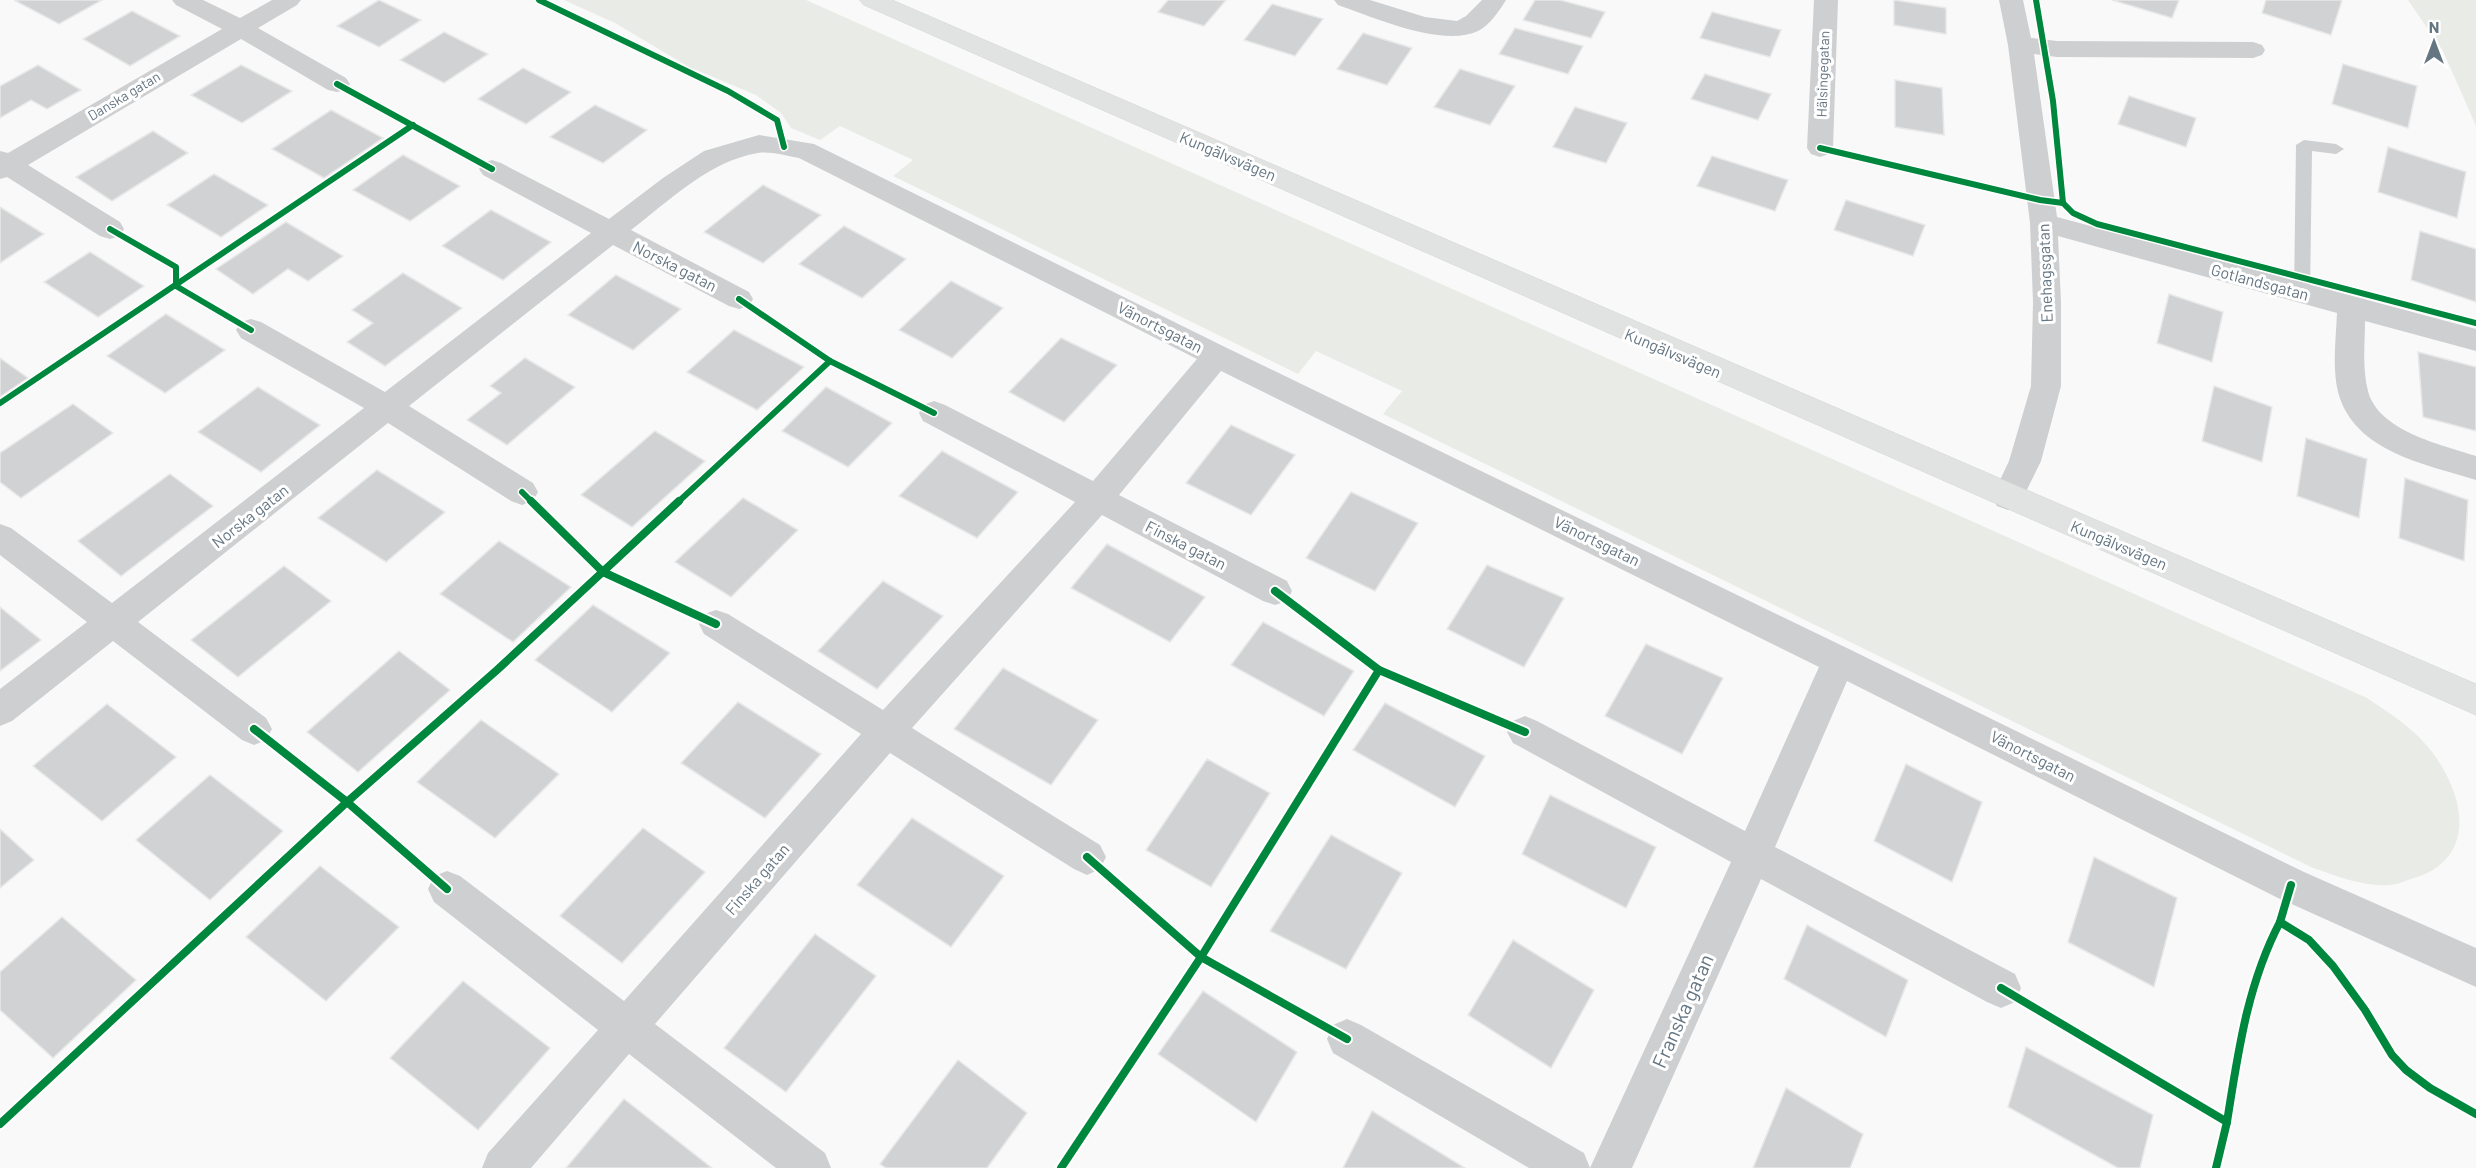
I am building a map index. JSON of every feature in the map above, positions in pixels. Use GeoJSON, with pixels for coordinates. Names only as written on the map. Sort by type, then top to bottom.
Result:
{"type":"FeatureCollection","features":[{"type":"Feature","properties":{"kind":"main road","name":"Kungälvsvägen"},"geometry":{"type":"LineString","coordinates":[[872,0],[1620,330],[2476,700]]}},
{"type":"Feature","properties":{"kind":"street"},"geometry":{"type":"LineString","coordinates":[[184,0],[240,28],[337,84]]}},
{"type":"Feature","properties":{"kind":"street","name":"Danska gatan"},"geometry":{"type":"LineString","coordinates":[[110,229],[3,165],[289,0]]}},
{"type":"Feature","properties":{"kind":"street"},"geometry":{"type":"LineString","coordinates":[[1346,0],[1419,23],[1452,29],[1469,26],[1494,0]]}},
{"type":"Feature","properties":{"kind":"street","name":"Hälsingegatan"},"geometry":{"type":"LineString","coordinates":[[1820,148],[1826,0]]}},
{"type":"Feature","properties":{"kind":"street","name":"Enehagsgatan"},"geometry":{"type":"LineString","coordinates":[[2008,497],[2025,461],[2046,386],[2047,302],[2044,223],[2020,45],[2011,0]]}},
{"type":"Feature","properties":{"kind":"street"},"geometry":{"type":"LineString","coordinates":[[2020,45],[2058,49],[2253,50]]}},
{"type":"Feature","properties":{"kind":"street","name":"Vänortsgatan"},"geometry":{"type":"LineString","coordinates":[[713,157],[759,144],[806,150],[1217,356],[1839,660],[2291,885],[2476,968]]}},
{"type":"Feature","properties":{"kind":"street","name":"Norska gatan"},"geometry":{"type":"LineString","coordinates":[[0,710],[113,624],[672,184],[713,157]]}},
{"type":"Feature","properties":{"kind":"street","name":"Norska gatan"},"geometry":{"type":"LineString","coordinates":[[492,169],[739,299]]}},
{"type":"Feature","properties":{"kind":"street","name":"Gotlandsgatan"},"geometry":{"type":"LineString","coordinates":[[2044,223],[2476,340]]}},
{"type":"Feature","properties":{"kind":"street"},"geometry":{"type":"LineString","coordinates":[[2351,307],[2353,392],[2366,419],[2401,442],[2476,468]]}},
{"type":"Feature","properties":{"kind":"street"},"geometry":{"type":"LineString","coordinates":[[251,330],[388,408],[522,492]]}},
{"type":"Feature","properties":{"kind":"street","name":"Finska gatan"},"geometry":{"type":"LineString","coordinates":[[503,1168],[886,732],[1097,499],[1217,356]]}},
{"type":"Feature","properties":{"kind":"street","name":"Finska gatan"},"geometry":{"type":"LineString","coordinates":[[934,413],[1275,591]]}},
{"type":"Feature","properties":{"kind":"street"},"geometry":{"type":"LineString","coordinates":[[0,537],[254,729]]}},
{"type":"Feature","properties":{"kind":"street"},"geometry":{"type":"LineString","coordinates":[[716,624],[1087,857]]}},
{"type":"Feature","properties":{"kind":"street","name":"Franska gatan"},"geometry":{"type":"LineString","coordinates":[[1611,1168],[1839,660]]}},
{"type":"Feature","properties":{"kind":"street"},"geometry":{"type":"LineString","coordinates":[[1525,732],[1754,853],[2001,988]]}},
{"type":"Feature","properties":{"kind":"street"},"geometry":{"type":"LineString","coordinates":[[447,889],[810,1168]]}},
{"type":"Feature","properties":{"kind":"street"},"geometry":{"type":"LineString","coordinates":[[1347,1039],[1569,1168]]}},
{"type":"Feature","properties":{"kind":"lane"},"geometry":{"type":"LineString","coordinates":[[2302,294],[2304,145],[2336,149]]}},
{"type":"Feature","properties":{"kind":"shaded area"},"geometry":{"type":"Polygon","coordinates":[[[564,0],[806,0],[2367,698],[2416,734],[2432,752],[2449,779],[2459,814],[2459,831],[2454,846],[2445,860],[2431,871],[2392,885],[2360,883],[2313,868],[1383,414],[1402,391],[1316,351],[1298,374],[893,176],[913,160],[840,126],[820,140],[791,128],[781,113],[756,95],[689,67],[615,23],[564,0]]]}},
{"type":"Feature","properties":{"kind":"shaded area"},"geometry":{"type":"Polygon","coordinates":[[[2408,0],[2476,0],[2476,126],[2443,51],[2408,0]]]}},
{"type":"Feature","properties":{"kind":"building"},"geometry":{"type":"Polygon","coordinates":[[[14,0],[102,0],[59,24],[14,0]]]}},
{"type":"Feature","properties":{"kind":"building"},"geometry":{"type":"Polygon","coordinates":[[[379,0],[421,20],[379,47],[337,26],[379,0]]]}},
{"type":"Feature","properties":{"kind":"building"},"geometry":{"type":"Polygon","coordinates":[[[1168,0],[1226,0],[1204,26],[1158,12],[1168,0]]]}},
{"type":"Feature","properties":{"kind":"building"},"geometry":{"type":"Polygon","coordinates":[[[1535,0],[1560,0],[1605,12],[1591,38],[1523,20],[1535,0]]]}},
{"type":"Feature","properties":{"kind":"building"},"geometry":{"type":"Polygon","coordinates":[[[1894,0],[1946,8],[1946,34],[1894,25],[1894,0]]]}},
{"type":"Feature","properties":{"kind":"building"},"geometry":{"type":"Polygon","coordinates":[[[2112,0],[2179,0],[2172,18],[2112,0]]]}},
{"type":"Feature","properties":{"kind":"building"},"geometry":{"type":"Polygon","coordinates":[[[2266,0],[2342,0],[2331,35],[2262,13],[2266,0]]]}},
{"type":"Feature","properties":{"kind":"building"},"geometry":{"type":"Polygon","coordinates":[[[1272,4],[1323,19],[1295,56],[1244,40],[1272,4]]]}},
{"type":"Feature","properties":{"kind":"building"},"geometry":{"type":"Polygon","coordinates":[[[132,11],[180,36],[130,66],[83,39],[132,11]]]}},
{"type":"Feature","properties":{"kind":"building"},"geometry":{"type":"Polygon","coordinates":[[[1712,12],[1781,30],[1770,57],[1700,38],[1712,12]]]}},
{"type":"Feature","properties":{"kind":"building"},"geometry":{"type":"Polygon","coordinates":[[[1515,28],[1583,46],[1568,74],[1499,54],[1515,28]]]}},
{"type":"Feature","properties":{"kind":"building"},"geometry":{"type":"Polygon","coordinates":[[[444,32],[488,54],[444,83],[400,60],[444,32]]]}},
{"type":"Feature","properties":{"kind":"building"},"geometry":{"type":"Polygon","coordinates":[[[1363,33],[1412,48],[1387,85],[1337,69],[1363,33]]]}},
{"type":"Feature","properties":{"kind":"building"},"geometry":{"type":"Polygon","coordinates":[[[2343,64],[2417,86],[2408,128],[2332,104],[2343,64]]]}},
{"type":"Feature","properties":{"kind":"building"},"geometry":{"type":"Polygon","coordinates":[[[38,65],[81,90],[47,109],[31,100],[0,118],[0,86],[38,65]]]}},
{"type":"Feature","properties":{"kind":"building"},"geometry":{"type":"Polygon","coordinates":[[[241,65],[292,91],[242,123],[191,95],[241,65]]]}},
{"type":"Feature","properties":{"kind":"building"},"geometry":{"type":"Polygon","coordinates":[[[523,68],[571,92],[526,124],[478,99],[523,68]]]}},
{"type":"Feature","properties":{"kind":"building"},"geometry":{"type":"Polygon","coordinates":[[[1460,69],[1515,86],[1490,125],[1434,107],[1460,69]]]}},
{"type":"Feature","properties":{"kind":"building"},"geometry":{"type":"Polygon","coordinates":[[[1705,74],[1771,94],[1758,120],[1691,99],[1705,74]]]}},
{"type":"Feature","properties":{"kind":"building"},"geometry":{"type":"Polygon","coordinates":[[[1895,80],[1942,88],[1944,135],[1895,127],[1895,80]]]}},
{"type":"Feature","properties":{"kind":"building"},"geometry":{"type":"Polygon","coordinates":[[[2129,96],[2196,118],[2186,147],[2118,124],[2129,96]]]}},
{"type":"Feature","properties":{"kind":"building"},"geometry":{"type":"Polygon","coordinates":[[[595,105],[647,130],[603,163],[550,137],[595,105]]]}},
{"type":"Feature","properties":{"kind":"building"},"geometry":{"type":"Polygon","coordinates":[[[1575,107],[1627,123],[1606,163],[1553,147],[1575,107]]]}},
{"type":"Feature","properties":{"kind":"building"},"geometry":{"type":"Polygon","coordinates":[[[331,110],[383,138],[324,178],[272,149],[331,110]]]}},
{"type":"Feature","properties":{"kind":"building"},"geometry":{"type":"Polygon","coordinates":[[[153,131],[188,153],[112,201],[76,177],[153,131]]]}},
{"type":"Feature","properties":{"kind":"building"},"geometry":{"type":"Polygon","coordinates":[[[2388,147],[2466,172],[2457,218],[2378,192],[2388,147]]]}},
{"type":"Feature","properties":{"kind":"building"},"geometry":{"type":"Polygon","coordinates":[[[403,155],[460,186],[410,221],[353,190],[403,155]]]}},
{"type":"Feature","properties":{"kind":"building"},"geometry":{"type":"Polygon","coordinates":[[[1712,156],[1788,180],[1775,211],[1697,186],[1712,156]]]}},
{"type":"Feature","properties":{"kind":"building"},"geometry":{"type":"Polygon","coordinates":[[[214,174],[268,205],[221,237],[167,205],[214,174]]]}},
{"type":"Feature","properties":{"kind":"building"},"geometry":{"type":"Polygon","coordinates":[[[763,185],[821,215],[763,263],[704,232],[763,185]]]}},
{"type":"Feature","properties":{"kind":"building"},"geometry":{"type":"Polygon","coordinates":[[[1846,200],[1925,225],[1913,256],[1834,230],[1846,200]]]}},
{"type":"Feature","properties":{"kind":"building"},"geometry":{"type":"Polygon","coordinates":[[[0,207],[44,234],[0,263],[0,207]]]}},
{"type":"Feature","properties":{"kind":"building"},"geometry":{"type":"Polygon","coordinates":[[[491,210],[551,242],[503,280],[442,246],[491,210]]]}},
{"type":"Feature","properties":{"kind":"building"},"geometry":{"type":"Polygon","coordinates":[[[286,222],[343,256],[308,281],[288,269],[253,294],[216,269],[286,222]]]}},
{"type":"Feature","properties":{"kind":"building"},"geometry":{"type":"Polygon","coordinates":[[[844,226],[906,259],[862,298],[799,264],[844,226]]]}},
{"type":"Feature","properties":{"kind":"building"},"geometry":{"type":"Polygon","coordinates":[[[2420,231],[2476,249],[2476,302],[2411,280],[2420,231]]]}},
{"type":"Feature","properties":{"kind":"building"},"geometry":{"type":"Polygon","coordinates":[[[90,252],[144,286],[98,317],[44,282],[90,252]]]}},
{"type":"Feature","properties":{"kind":"building"},"geometry":{"type":"Polygon","coordinates":[[[403,273],[462,308],[385,366],[347,342],[373,323],[352,310],[403,273]]]}},
{"type":"Feature","properties":{"kind":"building"},"geometry":{"type":"Polygon","coordinates":[[[616,275],[681,309],[633,350],[568,315],[616,275]]]}},
{"type":"Feature","properties":{"kind":"building"},"geometry":{"type":"Polygon","coordinates":[[[951,281],[1003,308],[952,358],[899,330],[951,281]]]}},
{"type":"Feature","properties":{"kind":"building"},"geometry":{"type":"Polygon","coordinates":[[[2169,294],[2223,312],[2212,362],[2157,343],[2169,294]]]}},
{"type":"Feature","properties":{"kind":"building"},"geometry":{"type":"Polygon","coordinates":[[[166,314],[225,350],[165,393],[107,356],[166,314]]]}},
{"type":"Feature","properties":{"kind":"building"},"geometry":{"type":"Polygon","coordinates":[[[734,330],[804,367],[757,410],[687,372],[734,330]]]}},
{"type":"Feature","properties":{"kind":"building"},"geometry":{"type":"Polygon","coordinates":[[[1061,338],[1117,365],[1064,422],[1009,392],[1061,338]]]}},
{"type":"Feature","properties":{"kind":"building"},"geometry":{"type":"Polygon","coordinates":[[[2418,352],[2476,367],[2476,431],[2423,417],[2418,352]]]}},
{"type":"Feature","properties":{"kind":"building"},"geometry":{"type":"Polygon","coordinates":[[[0,358],[28,378],[0,397],[0,358]]]}},
{"type":"Feature","properties":{"kind":"building"},"geometry":{"type":"Polygon","coordinates":[[[525,358],[575,387],[507,445],[467,420],[501,393],[490,386],[525,358]]]}},
{"type":"Feature","properties":{"kind":"building"},"geometry":{"type":"Polygon","coordinates":[[[2214,386],[2272,407],[2262,462],[2202,441],[2214,386]]]}},
{"type":"Feature","properties":{"kind":"building"},"geometry":{"type":"Polygon","coordinates":[[[258,387],[320,425],[261,472],[198,432],[258,387]]]}},
{"type":"Feature","properties":{"kind":"building"},"geometry":{"type":"Polygon","coordinates":[[[826,387],[892,423],[848,467],[782,431],[826,387]]]}},
{"type":"Feature","properties":{"kind":"building"},"geometry":{"type":"Polygon","coordinates":[[[73,404],[113,433],[21,498],[0,482],[0,453],[73,404]]]}},
{"type":"Feature","properties":{"kind":"building"},"geometry":{"type":"Polygon","coordinates":[[[1231,425],[1295,455],[1251,515],[1186,483],[1231,425]]]}},
{"type":"Feature","properties":{"kind":"building"},"geometry":{"type":"Polygon","coordinates":[[[655,431],[705,461],[632,527],[581,495],[655,431]]]}},
{"type":"Feature","properties":{"kind":"building"},"geometry":{"type":"Polygon","coordinates":[[[2306,438],[2367,459],[2359,518],[2297,496],[2306,438]]]}},
{"type":"Feature","properties":{"kind":"building"},"geometry":{"type":"Polygon","coordinates":[[[942,451],[1018,492],[977,538],[899,496],[942,451]]]}},
{"type":"Feature","properties":{"kind":"building"},"geometry":{"type":"Polygon","coordinates":[[[377,470],[445,512],[386,562],[318,518],[377,470]]]}},
{"type":"Feature","properties":{"kind":"building"},"geometry":{"type":"Polygon","coordinates":[[[170,474],[213,506],[121,576],[78,541],[170,474]]]}},
{"type":"Feature","properties":{"kind":"building"},"geometry":{"type":"Polygon","coordinates":[[[2405,478],[2468,500],[2464,561],[2399,538],[2405,478]]]}},
{"type":"Feature","properties":{"kind":"building"},"geometry":{"type":"Polygon","coordinates":[[[1351,492],[1418,523],[1375,591],[1306,558],[1351,492]]]}},
{"type":"Feature","properties":{"kind":"building"},"geometry":{"type":"Polygon","coordinates":[[[743,498],[798,530],[731,597],[675,562],[743,498]]]}},
{"type":"Feature","properties":{"kind":"building"},"geometry":{"type":"Polygon","coordinates":[[[499,541],[571,587],[513,642],[440,594],[499,541]]]}},
{"type":"Feature","properties":{"kind":"building"},"geometry":{"type":"Polygon","coordinates":[[[1107,544],[1205,597],[1170,642],[1071,588],[1107,544]]]}},
{"type":"Feature","properties":{"kind":"building"},"geometry":{"type":"Polygon","coordinates":[[[1487,565],[1564,598],[1524,667],[1447,629],[1487,565]]]}},
{"type":"Feature","properties":{"kind":"building"},"geometry":{"type":"Polygon","coordinates":[[[284,566],[331,601],[238,677],[191,640],[284,566]]]}},
{"type":"Feature","properties":{"kind":"building"},"geometry":{"type":"Polygon","coordinates":[[[883,581],[943,616],[877,689],[818,651],[883,581]]]}},
{"type":"Feature","properties":{"kind":"building"},"geometry":{"type":"Polygon","coordinates":[[[593,605],[670,653],[612,712],[535,660],[593,605]]]}},
{"type":"Feature","properties":{"kind":"building"},"geometry":{"type":"Polygon","coordinates":[[[0,607],[41,640],[0,671],[0,607]]]}},
{"type":"Feature","properties":{"kind":"building"},"geometry":{"type":"Polygon","coordinates":[[[1263,622],[1354,671],[1324,716],[1231,665],[1263,622]]]}},
{"type":"Feature","properties":{"kind":"building"},"geometry":{"type":"Polygon","coordinates":[[[1646,644],[1723,678],[1682,754],[1605,716],[1646,644]]]}},
{"type":"Feature","properties":{"kind":"building"},"geometry":{"type":"Polygon","coordinates":[[[399,651],[450,690],[358,772],[307,732],[399,651]]]}},
{"type":"Feature","properties":{"kind":"building"},"geometry":{"type":"Polygon","coordinates":[[[1003,668],[1098,720],[1051,785],[954,729],[1003,668]]]}},
{"type":"Feature","properties":{"kind":"building"},"geometry":{"type":"Polygon","coordinates":[[[738,702],[821,754],[765,818],[681,763],[738,702]]]}},
{"type":"Feature","properties":{"kind":"building"},"geometry":{"type":"Polygon","coordinates":[[[1385,703],[1485,756],[1455,807],[1353,750],[1385,703]]]}},
{"type":"Feature","properties":{"kind":"building"},"geometry":{"type":"Polygon","coordinates":[[[107,704],[176,757],[102,821],[33,766],[107,704]]]}},
{"type":"Feature","properties":{"kind":"building"},"geometry":{"type":"Polygon","coordinates":[[[481,720],[559,774],[495,838],[417,782],[481,720]]]}},
{"type":"Feature","properties":{"kind":"building"},"geometry":{"type":"Polygon","coordinates":[[[1207,759],[1270,793],[1211,887],[1146,850],[1207,759]]]}},
{"type":"Feature","properties":{"kind":"building"},"geometry":{"type":"Polygon","coordinates":[[[1906,764],[1982,802],[1952,882],[1874,841],[1906,764]]]}},
{"type":"Feature","properties":{"kind":"building"},"geometry":{"type":"Polygon","coordinates":[[[210,775],[283,831],[210,900],[136,840],[210,775]]]}},
{"type":"Feature","properties":{"kind":"building"},"geometry":{"type":"Polygon","coordinates":[[[1550,795],[1656,847],[1626,908],[1522,854],[1550,795]]]}},
{"type":"Feature","properties":{"kind":"building"},"geometry":{"type":"Polygon","coordinates":[[[912,818],[1004,876],[951,947],[857,885],[912,818]]]}},
{"type":"Feature","properties":{"kind":"building"},"geometry":{"type":"Polygon","coordinates":[[[643,828],[705,872],[622,963],[560,916],[643,828]]]}},
{"type":"Feature","properties":{"kind":"building"},"geometry":{"type":"Polygon","coordinates":[[[0,829],[34,860],[0,888],[0,829]]]}},
{"type":"Feature","properties":{"kind":"building"},"geometry":{"type":"Polygon","coordinates":[[[1331,835],[1402,873],[1346,969],[1270,931],[1331,835]]]}},
{"type":"Feature","properties":{"kind":"building"},"geometry":{"type":"Polygon","coordinates":[[[2094,857],[2177,898],[2154,987],[2068,942],[2094,857]]]}},
{"type":"Feature","properties":{"kind":"building"},"geometry":{"type":"Polygon","coordinates":[[[320,866],[399,927],[326,1001],[246,937],[320,866]]]}},
{"type":"Feature","properties":{"kind":"building"},"geometry":{"type":"Polygon","coordinates":[[[62,917],[136,980],[53,1058],[0,1010],[0,972],[62,917]]]}},
{"type":"Feature","properties":{"kind":"building"},"geometry":{"type":"Polygon","coordinates":[[[1807,925],[1908,980],[1886,1037],[1784,979],[1807,925]]]}},
{"type":"Feature","properties":{"kind":"building"},"geometry":{"type":"Polygon","coordinates":[[[815,934],[876,976],[786,1092],[724,1048],[815,934]]]}},
{"type":"Feature","properties":{"kind":"building"},"geometry":{"type":"Polygon","coordinates":[[[1513,940],[1594,990],[1551,1068],[1468,1015],[1513,940]]]}},
{"type":"Feature","properties":{"kind":"building"},"geometry":{"type":"Polygon","coordinates":[[[463,981],[550,1048],[478,1130],[390,1058],[463,981]]]}},
{"type":"Feature","properties":{"kind":"building"},"geometry":{"type":"Polygon","coordinates":[[[1203,991],[1297,1052],[1256,1122],[1158,1054],[1203,991]]]}},
{"type":"Feature","properties":{"kind":"building"},"geometry":{"type":"Polygon","coordinates":[[[2026,1047],[2153,1115],[2140,1168],[2118,1168],[2008,1107],[2026,1047]]]}},
{"type":"Feature","properties":{"kind":"building"},"geometry":{"type":"Polygon","coordinates":[[[958,1060],[1027,1113],[987,1168],[886,1168],[880,1164],[958,1060]]]}},
{"type":"Feature","properties":{"kind":"building"},"geometry":{"type":"Polygon","coordinates":[[[1786,1088],[1863,1134],[1850,1168],[1753,1168],[1786,1088]]]}},
{"type":"Feature","properties":{"kind":"building"},"geometry":{"type":"Polygon","coordinates":[[[624,1099],[712,1168],[566,1168],[624,1099]]]}},
{"type":"Feature","properties":{"kind":"building"},"geometry":{"type":"Polygon","coordinates":[[[1372,1111],[1465,1168],[1343,1168],[1372,1111]]]}},
{"type":"Feature","properties":{"kind":"cycle path"},"geometry":{"type":"LineString","coordinates":[[539,0],[728,91],[777,120],[784,147]]}},
{"type":"Feature","properties":{"kind":"cycle path"},"geometry":{"type":"LineString","coordinates":[[2036,0],[2053,101],[2063,203],[2073,213],[2097,224],[2476,323]]}},
{"type":"Feature","properties":{"kind":"cycle path"},"geometry":{"type":"LineString","coordinates":[[337,84],[492,169]]}},
{"type":"Feature","properties":{"kind":"cycle path"},"geometry":{"type":"LineString","coordinates":[[0,403],[413,125]]}},
{"type":"Feature","properties":{"kind":"cycle path"},"geometry":{"type":"LineString","coordinates":[[1820,148],[2040,200],[2063,203]]}},
{"type":"Feature","properties":{"kind":"cycle path"},"geometry":{"type":"LineString","coordinates":[[110,229],[176,267],[176,286],[251,330]]}},
{"type":"Feature","properties":{"kind":"cycle path"},"geometry":{"type":"LineString","coordinates":[[739,299],[830,361],[934,413]]}},
{"type":"Feature","properties":{"kind":"cycle path"},"geometry":{"type":"LineString","coordinates":[[0,1124],[347,802],[497,670],[830,361]]}},
{"type":"Feature","properties":{"kind":"cycle path"},"geometry":{"type":"LineString","coordinates":[[522,492],[603,572],[716,624]]}},
{"type":"Feature","properties":{"kind":"cycle path"},"geometry":{"type":"LineString","coordinates":[[1275,591],[1379,670],[1525,732]]}},
{"type":"Feature","properties":{"kind":"cycle path"},"geometry":{"type":"LineString","coordinates":[[1061,1168],[1201,957],[1379,670]]}},
{"type":"Feature","properties":{"kind":"cycle path"},"geometry":{"type":"LineString","coordinates":[[254,729],[347,802],[447,889]]}},
{"type":"Feature","properties":{"kind":"cycle path"},"geometry":{"type":"LineString","coordinates":[[1087,857],[1201,957],[1347,1039]]}},
{"type":"Feature","properties":{"kind":"cycle path"},"geometry":{"type":"LineString","coordinates":[[2291,885],[2280,922],[2309,940],[2333,966],[2365,1010],[2392,1055],[2406,1070],[2430,1088],[2476,1114]]}},
{"type":"Feature","properties":{"kind":"cycle path"},"geometry":{"type":"LineString","coordinates":[[2227,1122],[2244,1019],[2258,969],[2280,922]]}},
{"type":"Feature","properties":{"kind":"cycle path"},"geometry":{"type":"LineString","coordinates":[[2001,988],[2227,1122],[2216,1168]]}}]}
